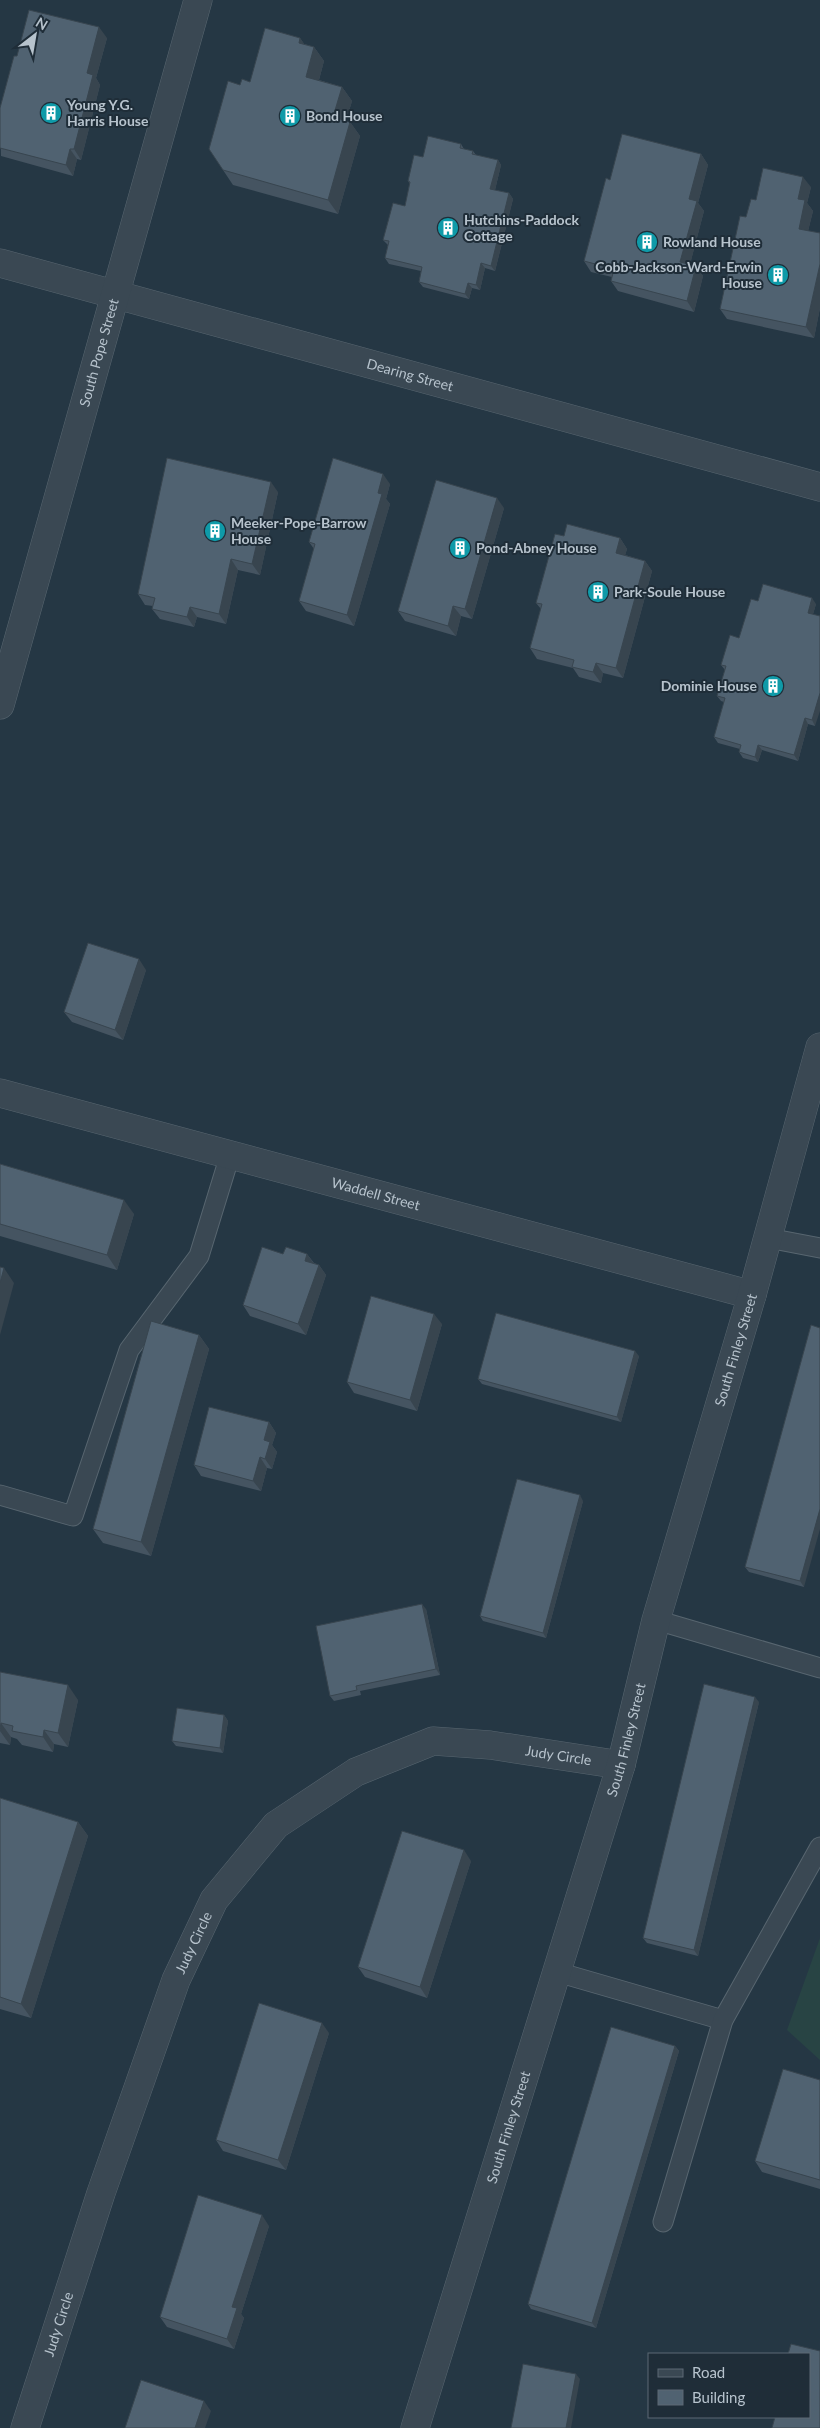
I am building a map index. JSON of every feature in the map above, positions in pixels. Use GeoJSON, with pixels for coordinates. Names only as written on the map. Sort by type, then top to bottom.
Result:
{"type":"FeatureCollection","features":[{"type":"Feature","properties":{"kind":"street","name":"South Pope Street"},"geometry":{"type":"LineString","coordinates":[[0,705],[198,0]]}},
{"type":"Feature","properties":{"kind":"street","name":"Dearing Street"},"geometry":{"type":"LineString","coordinates":[[0,263],[820,487]]}},
{"type":"Feature","properties":{"kind":"street","name":"South Finley Street"},"geometry":{"type":"LineString","coordinates":[[416,2428],[621,1765],[656,1620],[768,1238],[814,1093],[820,1046]]}},
{"type":"Feature","properties":{"kind":"street","name":"Waddell Street"},"geometry":{"type":"LineString","coordinates":[[0,1093],[752,1295]]}},
{"type":"Feature","properties":{"kind":"street","name":"Judy Circle"},"geometry":{"type":"LineString","coordinates":[[25,2428],[101,2192],[176,1980],[214,1900],[276,1826],[356,1772],[433,1742],[490,1745],[621,1765]]}},
{"type":"Feature","properties":{"kind":"lane"},"geometry":{"type":"LineString","coordinates":[[0,1495],[73,1516],[129,1350],[200,1256],[230,1155]]}},
{"type":"Feature","properties":{"kind":"lane"},"geometry":{"type":"LineString","coordinates":[[768,1238],[820,1248]]}},
{"type":"Feature","properties":{"kind":"lane"},"geometry":{"type":"LineString","coordinates":[[656,1620],[820,1668]]}},
{"type":"Feature","properties":{"kind":"lane"},"geometry":{"type":"LineString","coordinates":[[663,2222],[723,2020],[820,1847]]}},
{"type":"Feature","properties":{"kind":"lane"},"geometry":{"type":"LineString","coordinates":[[557,1972],[723,2020]]}},
{"type":"Feature","properties":{"kind":"green space"},"geometry":{"type":"Polygon","coordinates":[[[820,1938],[820,2060],[787,2030],[820,1938]]]}},
{"type":"Feature","properties":{"kind":"building","name":"Young Y.G. Harris House"},"geometry":{"type":"Polygon","coordinates":[[[29,10],[99,27],[87,73],[93,75],[74,149],[70,149],[66,165],[0,148],[0,108],[14,56],[17,56],[29,10]]]}},
{"type":"Feature","properties":{"kind":"building","name":"Bond House"},"geometry":{"type":"Polygon","coordinates":[[[265,28],[300,38],[299,43],[314,47],[306,77],[342,87],[333,117],[350,122],[328,200],[223,170],[209,149],[228,81],[240,85],[242,79],[250,82],[265,28]]]}},
{"type":"Feature","properties":{"kind":"building","name":"Rowland House"},"geometry":{"type":"Polygon","coordinates":[[[622,134],[701,154],[689,199],[697,201],[680,262],[696,266],[687,301],[611,281],[614,269],[584,261],[606,178],[610,180],[622,134]]]}},
{"type":"Feature","properties":{"kind":"building","name":"Hutchins-Paddock Cottage"},"geometry":{"type":"Polygon","coordinates":[[[428,136],[461,144],[460,148],[473,151],[472,154],[498,160],[490,189],[509,193],[491,266],[481,263],[476,285],[468,283],[465,294],[419,282],[422,267],[385,258],[389,241],[383,240],[393,203],[405,206],[414,155],[423,157],[428,136]]]}},
{"type":"Feature","properties":{"kind":"building","name":"Cobb-Jackson-Ward-Erwin House"},"geometry":{"type":"Polygon","coordinates":[[[763,168],[803,177],[798,199],[805,200],[799,229],[820,233],[820,264],[806,327],[720,309],[740,216],[746,217],[751,199],[756,200],[763,168]]]}},
{"type":"Feature","properties":{"kind":"building","name":"Meeker-Pope-Barrow House"},"geometry":{"type":"Polygon","coordinates":[[[167,458],[271,482],[252,564],[231,559],[219,614],[190,607],[187,617],[152,609],[155,598],[138,594],[167,458]]]}},
{"type":"Feature","properties":{"kind":"building"},"geometry":{"type":"Polygon","coordinates":[[[333,458],[383,474],[378,493],[382,494],[347,615],[299,601],[315,544],[309,542],[333,458]]]}},
{"type":"Feature","properties":{"kind":"building","name":"Pond-Abney House"},"geometry":{"type":"Polygon","coordinates":[[[436,480],[497,498],[465,609],[453,606],[448,626],[398,611],[436,480]]]}},
{"type":"Feature","properties":{"kind":"building","name":"Park-Soule House"},"geometry":{"type":"Polygon","coordinates":[[[567,524],[620,538],[616,553],[645,561],[616,668],[596,663],[593,672],[572,667],[574,660],[530,648],[542,604],[536,603],[555,534],[564,536],[567,524]]]}},
{"type":"Feature","properties":{"kind":"building","name":"Dominie House"},"geometry":{"type":"Polygon","coordinates":[[[763,584],[812,598],[808,613],[820,616],[820,693],[812,720],[805,718],[794,755],[758,745],[755,757],[739,752],[741,745],[714,737],[725,698],[717,696],[726,666],[721,665],[730,635],[739,638],[751,599],[758,601],[763,584]]]}},
{"type":"Feature","properties":{"kind":"building"},"geometry":{"type":"Polygon","coordinates":[[[88,943],[139,959],[115,1030],[64,1012],[88,943]]]}},
{"type":"Feature","properties":{"kind":"building"},"geometry":{"type":"Polygon","coordinates":[[[0,1164],[124,1200],[107,1255],[0,1224],[0,1164]]]}},
{"type":"Feature","properties":{"kind":"building"},"geometry":{"type":"Polygon","coordinates":[[[262,1247],[283,1254],[286,1247],[307,1254],[305,1261],[319,1265],[298,1324],[243,1305],[262,1247]]]}},
{"type":"Feature","properties":{"kind":"building"},"geometry":{"type":"Polygon","coordinates":[[[0,1267],[4,1268],[0,1283],[0,1267]]]}},
{"type":"Feature","properties":{"kind":"building"},"geometry":{"type":"Polygon","coordinates":[[[371,1296],[434,1314],[410,1400],[347,1382],[371,1296]]]}},
{"type":"Feature","properties":{"kind":"building"},"geometry":{"type":"Polygon","coordinates":[[[496,1313],[635,1351],[617,1417],[478,1379],[496,1313]]]}},
{"type":"Feature","properties":{"kind":"building"},"geometry":{"type":"Polygon","coordinates":[[[151,1321],[199,1335],[141,1542],[93,1529],[151,1321]]]}},
{"type":"Feature","properties":{"kind":"building"},"geometry":{"type":"Polygon","coordinates":[[[811,1325],[820,1328],[820,1509],[800,1581],[745,1567],[811,1325]]]}},
{"type":"Feature","properties":{"kind":"building"},"geometry":{"type":"Polygon","coordinates":[[[209,1407],[269,1422],[264,1440],[270,1442],[265,1459],[260,1457],[253,1481],[194,1465],[209,1407]]]}},
{"type":"Feature","properties":{"kind":"building"},"geometry":{"type":"Polygon","coordinates":[[[517,1479],[580,1495],[543,1633],[480,1616],[517,1479]]]}},
{"type":"Feature","properties":{"kind":"building"},"geometry":{"type":"Polygon","coordinates":[[[422,1604],[436,1669],[356,1686],[357,1690],[330,1696],[316,1626],[422,1604]]]}},
{"type":"Feature","properties":{"kind":"building"},"geometry":{"type":"Polygon","coordinates":[[[0,1672],[68,1685],[58,1733],[44,1730],[43,1737],[12,1731],[13,1726],[1,1723],[0,1729],[0,1672]]]}},
{"type":"Feature","properties":{"kind":"building"},"geometry":{"type":"Polygon","coordinates":[[[704,1684],[755,1697],[694,1950],[643,1938],[704,1684]]]}},
{"type":"Feature","properties":{"kind":"building"},"geometry":{"type":"Polygon","coordinates":[[[177,1708],[224,1715],[220,1748],[172,1741],[177,1708]]]}},
{"type":"Feature","properties":{"kind":"building"},"geometry":{"type":"Polygon","coordinates":[[[0,1798],[78,1822],[21,2004],[0,1997],[0,1798]]]}},
{"type":"Feature","properties":{"kind":"building"},"geometry":{"type":"Polygon","coordinates":[[[402,1831],[464,1850],[420,1987],[358,1967],[402,1831]]]}},
{"type":"Feature","properties":{"kind":"building"},"geometry":{"type":"Polygon","coordinates":[[[259,2003],[322,2023],[278,2160],[216,2140],[259,2003]]]}},
{"type":"Feature","properties":{"kind":"building"},"geometry":{"type":"Polygon","coordinates":[[[611,2027],[675,2046],[592,2323],[528,2304],[611,2027]]]}},
{"type":"Feature","properties":{"kind":"building"},"geometry":{"type":"Polygon","coordinates":[[[783,2069],[820,2080],[820,2180],[755,2161],[783,2069]]]}},
{"type":"Feature","properties":{"kind":"building"},"geometry":{"type":"Polygon","coordinates":[[[198,2195],[262,2215],[232,2307],[237,2308],[227,2339],[160,2317],[198,2195]]]}},
{"type":"Feature","properties":{"kind":"building"},"geometry":{"type":"Polygon","coordinates":[[[791,2344],[820,2351],[820,2428],[772,2428],[775,2418],[810,2418],[810,2353],[788,2353],[791,2344]]]}},
{"type":"Feature","properties":{"kind":"building"},"geometry":{"type":"Polygon","coordinates":[[[523,2364],[576,2374],[566,2428],[511,2428],[523,2364]]]}},
{"type":"Feature","properties":{"kind":"building"},"geometry":{"type":"Polygon","coordinates":[[[141,2380],[204,2401],[195,2428],[125,2428],[141,2380]]]}},
{"type":"Feature","properties":{"kind":"place","name":"Young Y.G. Harris House"},"geometry":{"type":"Point","coordinates":[51,113]}},
{"type":"Feature","properties":{"kind":"place","name":"Bond House"},"geometry":{"type":"Point","coordinates":[290,116]}},
{"type":"Feature","properties":{"kind":"place","name":"Hutchins-Paddock Cottage"},"geometry":{"type":"Point","coordinates":[448,228]}},
{"type":"Feature","properties":{"kind":"place","name":"Rowland House"},"geometry":{"type":"Point","coordinates":[647,242]}},
{"type":"Feature","properties":{"kind":"place","name":"Cobb-Jackson-Ward-Erwin House"},"geometry":{"type":"Point","coordinates":[778,275]}},
{"type":"Feature","properties":{"kind":"place","name":"Meeker-Pope-Barrow House"},"geometry":{"type":"Point","coordinates":[215,531]}},
{"type":"Feature","properties":{"kind":"place","name":"Pond-Abney House"},"geometry":{"type":"Point","coordinates":[460,548]}},
{"type":"Feature","properties":{"kind":"place","name":"Park-Soule House"},"geometry":{"type":"Point","coordinates":[598,592]}},
{"type":"Feature","properties":{"kind":"place","name":"Dominie House"},"geometry":{"type":"Point","coordinates":[773,686]}}]}
